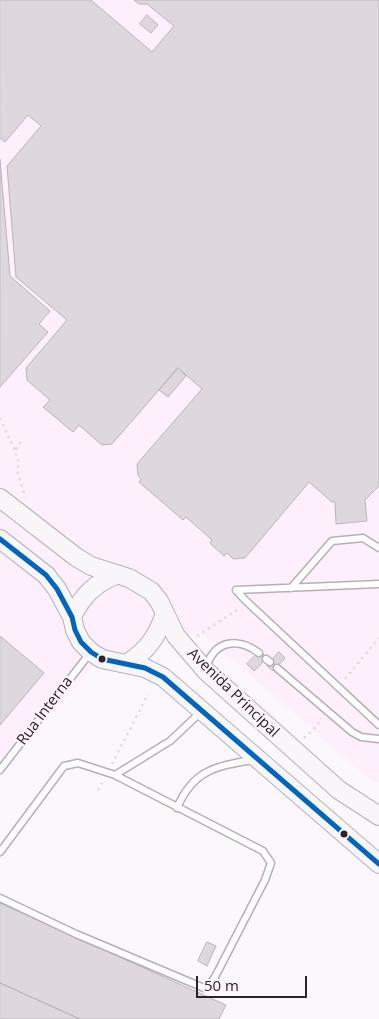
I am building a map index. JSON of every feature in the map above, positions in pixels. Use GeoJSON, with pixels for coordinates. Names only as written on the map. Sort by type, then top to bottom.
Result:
{"type":"FeatureCollection","features":[{"type":"Feature","properties":{"kind":"street","name":"Avenida Principal"},"geometry":{"type":"LineString","coordinates":[[0,498],[76,557],[92,566],[141,583],[151,591],[165,612],[176,636],[206,672],[339,790],[379,816]]}},
{"type":"Feature","properties":{"kind":"street"},"geometry":{"type":"LineString","coordinates":[[0,539],[46,574],[57,589],[72,617],[75,630],[81,642],[91,652]]}},
{"type":"Feature","properties":{"kind":"street"},"geometry":{"type":"LineString","coordinates":[[72,617],[77,605],[89,590],[116,575]]}},
{"type":"Feature","properties":{"kind":"street"},"geometry":{"type":"LineString","coordinates":[[128,663],[139,656],[156,636],[165,612]]}},
{"type":"Feature","properties":{"kind":"street","name":"Avenida Principal"},"geometry":{"type":"LineString","coordinates":[[91,652],[115,662],[146,668],[163,677],[379,864]]}},
{"type":"Feature","properties":{"kind":"lane"},"geometry":{"type":"LineString","coordinates":[[291,588],[332,541],[363,538],[379,548]]}},
{"type":"Feature","properties":{"kind":"lane"},"geometry":{"type":"LineString","coordinates":[[379,584],[236,590],[379,725]]}},
{"type":"Feature","properties":{"kind":"lane"},"geometry":{"type":"LineString","coordinates":[[206,672],[208,662],[217,650],[226,644],[234,642],[244,643],[259,652]]}},
{"type":"Feature","properties":{"kind":"lane","name":"Rua Interna"},"geometry":{"type":"LineString","coordinates":[[0,770],[91,652]]}},
{"type":"Feature","properties":{"kind":"lane"},"geometry":{"type":"LineString","coordinates":[[277,668],[352,732],[361,737],[379,739]]}},
{"type":"Feature","properties":{"kind":"lane"},"geometry":{"type":"LineString","coordinates":[[115,776],[170,741],[202,711]]}},
{"type":"Feature","properties":{"kind":"lane"},"geometry":{"type":"LineString","coordinates":[[177,808],[184,792],[198,777],[224,765],[256,759]]}},
{"type":"Feature","properties":{"kind":"lane"},"geometry":{"type":"LineString","coordinates":[[0,852],[64,766],[78,763],[115,776],[263,851],[270,863],[265,880],[215,977],[206,987],[199,987],[76,934],[0,898]]}},
{"type":"Feature","properties":{"kind":"path"},"geometry":{"type":"LineString","coordinates":[[0,418],[15,450],[19,464],[17,470],[25,498]]}},
{"type":"Feature","properties":{"kind":"path"},"geometry":{"type":"LineString","coordinates":[[15,450],[21,442]]}},
{"type":"Feature","properties":{"kind":"path"},"geometry":{"type":"LineString","coordinates":[[191,640],[248,603]]}},
{"type":"Feature","properties":{"kind":"path"},"geometry":{"type":"LineString","coordinates":[[98,790],[148,694]]}},
{"type":"Feature","properties":{"kind":"shaded area"},"geometry":{"type":"Polygon","coordinates":[[[0,0],[379,0],[379,783],[372,781],[200,631],[91,668],[0,772],[0,0]]]}},
{"type":"Feature","properties":{"kind":"building"},"geometry":{"type":"Polygon","coordinates":[[[0,0],[91,0],[152,52],[174,26],[147,4],[139,4],[134,0],[379,0],[379,486],[365,500],[367,521],[336,524],[335,502],[332,502],[309,482],[245,558],[233,559],[227,553],[224,556],[210,543],[212,540],[186,517],[183,520],[139,482],[141,479],[138,476],[137,464],[202,389],[178,368],[112,444],[102,445],[79,425],[73,432],[43,407],[50,400],[27,380],[26,368],[67,320],[16,277],[7,166],[41,126],[28,115],[5,142],[0,138],[0,0]]]}},
{"type":"Feature","properties":{"kind":"building"},"geometry":{"type":"Polygon","coordinates":[[[147,15],[158,25],[151,33],[140,24],[147,15]]]}},
{"type":"Feature","properties":{"kind":"building"},"geometry":{"type":"Polygon","coordinates":[[[0,160],[10,276],[50,311],[39,324],[48,332],[0,387],[0,160]]]}},
{"type":"Feature","properties":{"kind":"building"},"geometry":{"type":"Polygon","coordinates":[[[178,368],[186,376],[168,397],[159,390],[178,368]]]}},
{"type":"Feature","properties":{"kind":"building"},"geometry":{"type":"Polygon","coordinates":[[[0,636],[44,673],[0,725],[0,636]]]}},
{"type":"Feature","properties":{"kind":"building"},"geometry":{"type":"Polygon","coordinates":[[[260,651],[267,658],[254,671],[247,664],[260,651]]]}},
{"type":"Feature","properties":{"kind":"building"},"geometry":{"type":"Polygon","coordinates":[[[279,652],[285,658],[273,671],[267,666],[279,652]]]}},
{"type":"Feature","properties":{"kind":"building"},"geometry":{"type":"Polygon","coordinates":[[[0,903],[226,1005],[219,1019],[80,1019],[0,983],[0,903]]]}},
{"type":"Feature","properties":{"kind":"building"},"geometry":{"type":"Polygon","coordinates":[[[207,942],[216,946],[207,966],[198,961],[207,942]]]}},
{"type":"Feature","properties":{"kind":"building"},"geometry":{"type":"Polygon","coordinates":[[[0,983],[80,1019],[0,1019],[0,983]]]}},
{"type":"Feature","properties":{"kind":"transit line"},"geometry":{"type":"LineString","coordinates":[[0,539],[46,575],[57,589],[72,617],[75,630],[81,642],[91,652],[102,659],[145,668],[163,677],[379,864]]}}]}
